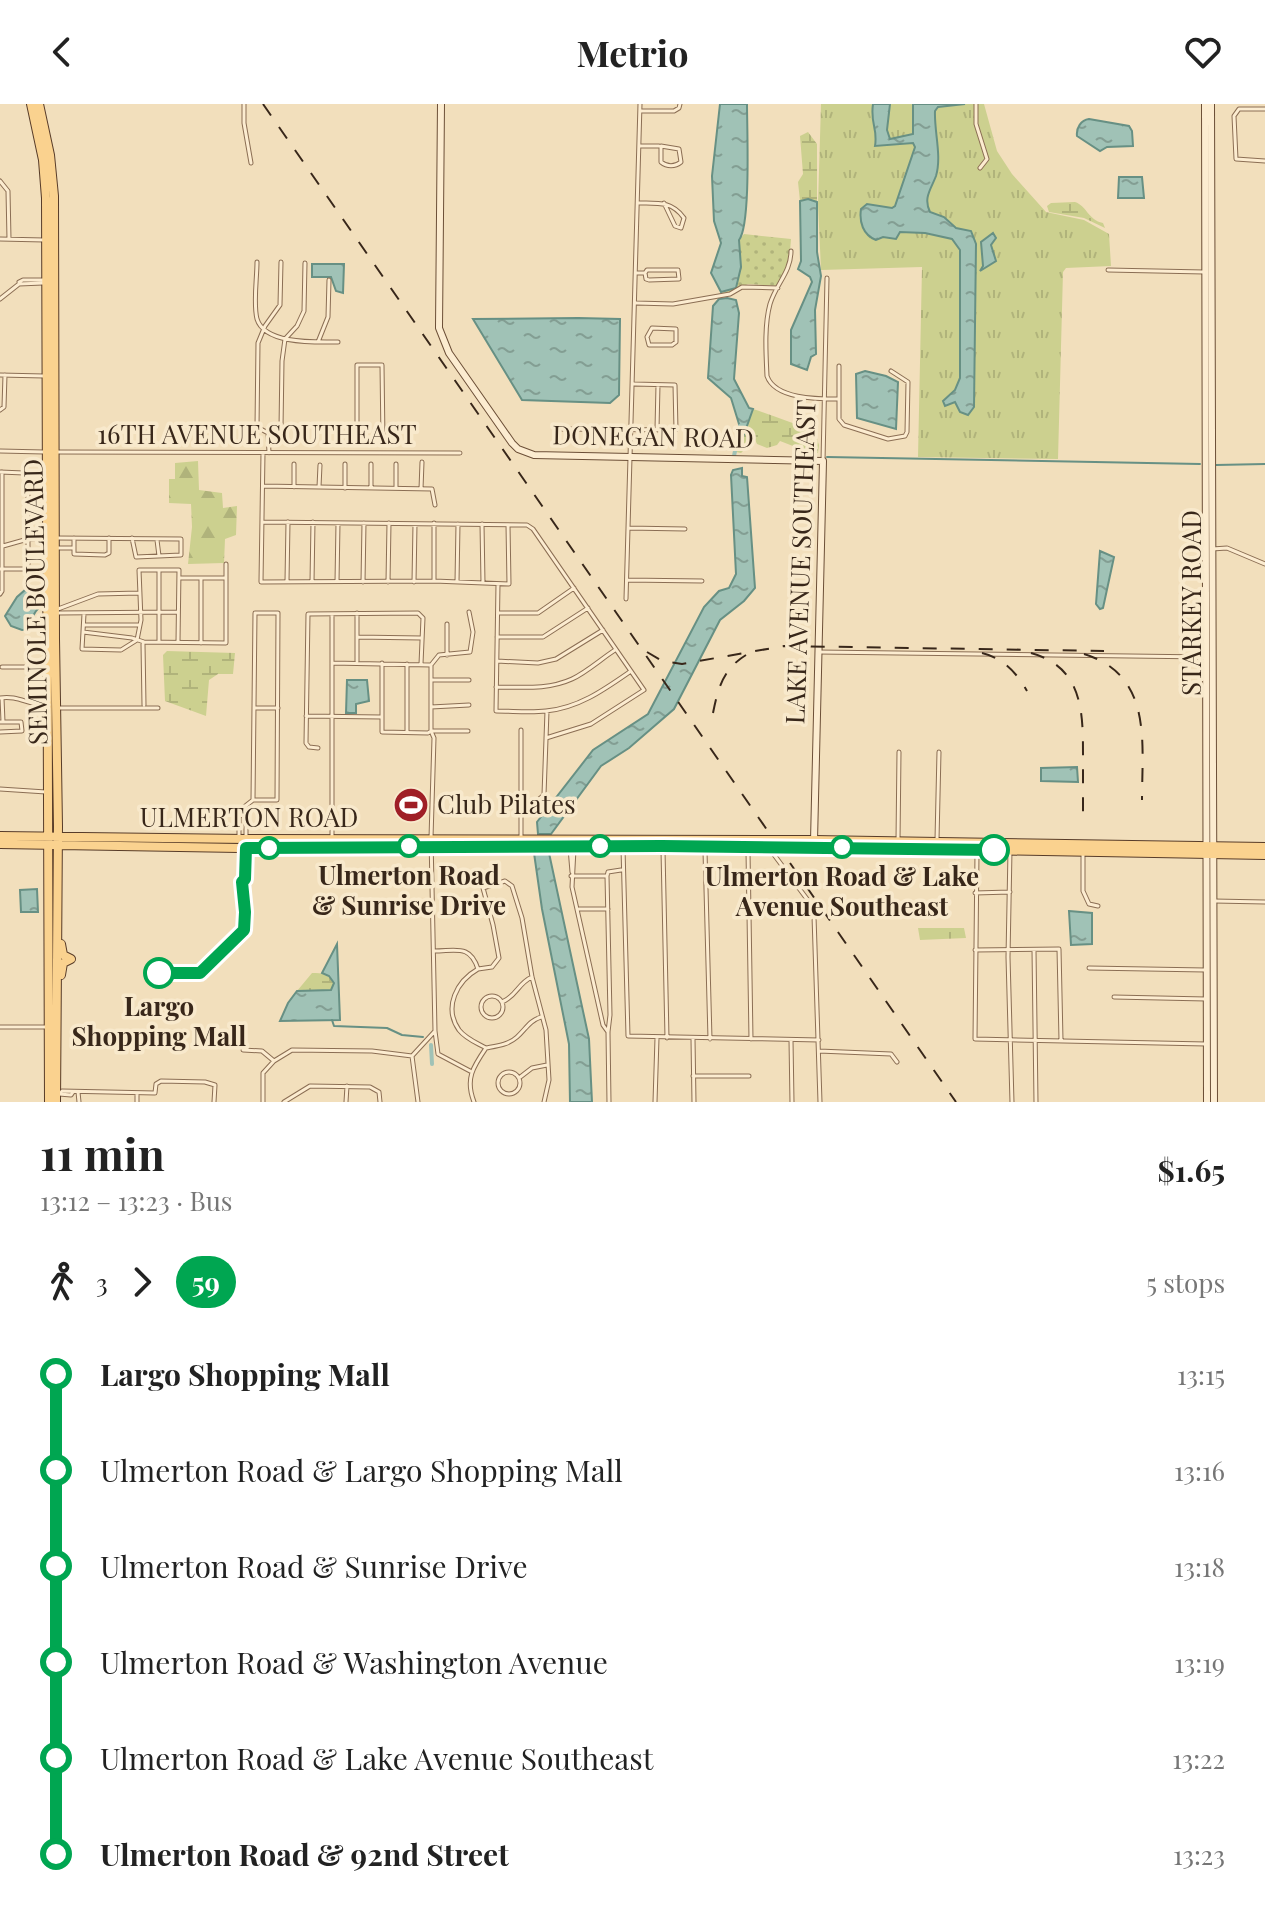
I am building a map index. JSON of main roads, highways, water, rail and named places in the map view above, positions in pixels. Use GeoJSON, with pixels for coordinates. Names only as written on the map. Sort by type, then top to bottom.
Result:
{"type":"FeatureCollection","features":[{"type":"Feature","properties":{"kind":"main road","name":"SEMINOLE BOULEVARD"},"geometry":{"type":"LineString","coordinates":[[31,104],[43,160],[51,240]]}},
{"type":"Feature","properties":{"kind":"main road","name":"SEMINOLE BOULEVARD"},"geometry":{"type":"LineString","coordinates":[[39,104],[52,173],[51,538],[48,583],[52,589],[49,667],[53,706],[54,841],[49,924],[58,1096]]}},
{"type":"Feature","properties":{"kind":"main road","name":"DONEGAN ROAD"},"geometry":{"type":"LineString","coordinates":[[441,104],[438,317],[441,336],[449,353],[506,437],[518,449],[534,455],[823,461]]}},
{"type":"Feature","properties":{"kind":"main road","name":"STARKEY ROAD"},"geometry":{"type":"LineString","coordinates":[[1205,104],[1212,549],[1210,657]]}},
{"type":"Feature","properties":{"kind":"main road","name":"STARKEY ROAD"},"geometry":{"type":"LineString","coordinates":[[1207,1102],[1211,104]]}},
{"type":"Feature","properties":{"kind":"main road","name":"LAKE AVENUE SOUTHEAST"},"geometry":{"type":"LineString","coordinates":[[814,843],[823,461]]}},
{"type":"Feature","properties":{"kind":"main road","name":"SEMINOLE BOULEVARD"},"geometry":{"type":"LineString","coordinates":[[49,1102],[57,1006],[57,907],[50,792],[56,684],[51,614],[55,548],[51,538]]}},
{"type":"Feature","properties":{"kind":"main road"},"geometry":{"type":"LineString","coordinates":[[49,667],[56,684]]}},
{"type":"Feature","properties":{"kind":"main road","name":"ULMERTON ROAD"},"geometry":{"type":"LineString","coordinates":[[0,836],[54,841]]}},
{"type":"Feature","properties":{"kind":"main road","name":"ULMERTON ROAD"},"geometry":{"type":"LineString","coordinates":[[0,844],[54,841],[243,844],[431,842],[521,838],[751,843],[937,841],[1210,850],[1265,847]]}},
{"type":"Feature","properties":{"kind":"main road","name":"ULMERTON ROAD"},"geometry":{"type":"LineString","coordinates":[[243,844],[332,839],[572,846],[663,842],[705,846],[751,843],[768,847],[814,843],[882,848],[1037,851],[1045,847],[1083,848],[1104,844],[1265,855]]}},
{"type":"Feature","properties":{"kind":"main road"},"geometry":{"type":"LineString","coordinates":[[882,848],[886,845],[929,845],[937,841]]}},
{"type":"Feature","properties":{"kind":"main road"},"geometry":{"type":"LineString","coordinates":[[977,850],[985,846],[1016,847],[1023,843]]}},
{"type":"Feature","properties":{"kind":"main road","name":"STARKEY ROAD"},"geometry":{"type":"LineString","coordinates":[[1210,850],[1214,901],[1214,1102]]}},
{"type":"Feature","properties":{"kind":"main road"},"geometry":{"type":"LineString","coordinates":[[57,907],[62,953],[71,959],[62,965],[57,1006]]}},
{"type":"Feature","properties":{"kind":"main road"},"geometry":{"type":"LineString","coordinates":[[49,924],[53,931],[53,953],[57,963]]}},
{"type":"Feature","properties":{"kind":"main road"},"geometry":{"type":"LineString","coordinates":[[1206,942],[1214,952]]}},
{"type":"Feature","properties":{"kind":"main road"},"geometry":{"type":"LineString","coordinates":[[1213,1037],[1207,1044],[1212,1051],[1213,1071]]}},
{"type":"Feature","properties":{"kind":"water"},"geometry":{"type":"Polygon","coordinates":[[[720,104],[747,104],[748,154],[747,197],[739,240],[741,267],[736,288],[721,292],[711,273],[721,243],[714,221],[712,176],[720,104]]]}},
{"type":"Feature","properties":{"kind":"water"},"geometry":{"type":"Polygon","coordinates":[[[873,104],[890,104],[887,130],[890,139],[913,134],[913,104],[965,104],[938,107],[935,111],[938,168],[927,202],[930,212],[944,217],[956,228],[971,231],[976,244],[974,407],[968,415],[960,412],[955,402],[945,406],[943,401],[955,390],[960,378],[960,250],[952,239],[925,233],[900,232],[896,239],[883,237],[876,240],[868,235],[861,223],[861,209],[867,204],[895,206],[915,147],[913,143],[875,146],[873,104]]]}},
{"type":"Feature","properties":{"kind":"water"},"geometry":{"type":"Polygon","coordinates":[[[1089,119],[1129,126],[1133,146],[1107,147],[1100,151],[1077,136],[1080,125],[1089,119]]]}},
{"type":"Feature","properties":{"kind":"water"},"geometry":{"type":"Polygon","coordinates":[[[1119,177],[1142,177],[1144,198],[1118,198],[1119,177]]]}},
{"type":"Feature","properties":{"kind":"water"},"geometry":{"type":"Polygon","coordinates":[[[808,199],[817,202],[817,252],[821,276],[815,310],[816,354],[811,357],[807,370],[791,364],[791,330],[812,282],[798,269],[801,261],[800,201],[808,199]]]}},
{"type":"Feature","properties":{"kind":"water"},"geometry":{"type":"Polygon","coordinates":[[[993,233],[996,238],[991,245],[996,261],[980,271],[983,266],[981,242],[993,233]]]}},
{"type":"Feature","properties":{"kind":"water"},"geometry":{"type":"Polygon","coordinates":[[[312,264],[344,264],[343,293],[336,291],[331,277],[312,277],[312,264]]]}},
{"type":"Feature","properties":{"kind":"water"},"geometry":{"type":"Polygon","coordinates":[[[719,299],[736,300],[739,313],[734,379],[749,408],[753,409],[743,437],[731,398],[708,378],[713,306],[719,299]]]}},
{"type":"Feature","properties":{"kind":"water"},"geometry":{"type":"Polygon","coordinates":[[[473,319],[620,319],[619,395],[610,403],[522,400],[473,319]]]}},
{"type":"Feature","properties":{"kind":"water"},"geometry":{"type":"Polygon","coordinates":[[[865,371],[898,382],[896,429],[857,418],[856,374],[865,371]]]}},
{"type":"Feature","properties":{"kind":"water"},"geometry":{"type":"Polygon","coordinates":[[[742,468],[742,476],[747,477],[755,588],[720,620],[674,709],[629,748],[601,766],[551,834],[538,834],[537,822],[593,750],[648,714],[704,607],[719,591],[729,588],[736,574],[731,475],[733,470],[742,468]]]}},
{"type":"Feature","properties":{"kind":"water"},"geometry":{"type":"Polygon","coordinates":[[[1100,551],[1114,557],[1103,608],[1100,609],[1096,604],[1100,551]]]}},
{"type":"Feature","properties":{"kind":"water"},"geometry":{"type":"Polygon","coordinates":[[[25,590],[44,604],[34,614],[33,629],[22,630],[11,626],[5,616],[25,590]]]}},
{"type":"Feature","properties":{"kind":"water"},"geometry":{"type":"Polygon","coordinates":[[[347,680],[367,680],[369,701],[356,704],[356,713],[346,713],[347,680]]]}},
{"type":"Feature","properties":{"kind":"water"},"geometry":{"type":"Polygon","coordinates":[[[1077,767],[1078,782],[1041,781],[1041,768],[1077,767]]]}},
{"type":"Feature","properties":{"kind":"water"},"geometry":{"type":"Polygon","coordinates":[[[534,853],[549,853],[589,1039],[592,1102],[570,1102],[569,1044],[534,853]]]}},
{"type":"Feature","properties":{"kind":"water"},"geometry":{"type":"Polygon","coordinates":[[[37,889],[38,912],[21,912],[20,890],[37,889]]]}},
{"type":"Feature","properties":{"kind":"water"},"geometry":{"type":"Polygon","coordinates":[[[1069,911],[1092,913],[1092,944],[1071,945],[1069,911]]]}},
{"type":"Feature","properties":{"kind":"water"},"geometry":{"type":"Polygon","coordinates":[[[337,944],[340,1020],[280,1021],[297,991],[331,990],[334,983],[322,973],[337,944]]]}},
{"type":"Feature","properties":{"kind":"waterway"},"geometry":{"type":"LineString","coordinates":[[734,456],[740,426]]}},
{"type":"Feature","properties":{"kind":"waterway"},"geometry":{"type":"LineString","coordinates":[[827,457],[1200,464]]}},
{"type":"Feature","properties":{"kind":"waterway"},"geometry":{"type":"LineString","coordinates":[[1216,465],[1265,464]]}},
{"type":"Feature","properties":{"kind":"waterway"},"geometry":{"type":"LineString","coordinates":[[332,1020],[334,1026],[387,1028],[402,1035],[423,1037]]}},
{"type":"Feature","properties":{"kind":"waterway"},"geometry":{"type":"LineString","coordinates":[[431,1045],[432,1064]]}},
{"type":"Feature","properties":{"kind":"railway"},"geometry":{"type":"LineString","coordinates":[[263,104],[956,1102]]}},
{"type":"Feature","properties":{"kind":"railway"},"geometry":{"type":"LineString","coordinates":[[647,652],[662,661],[682,664],[784,646],[1104,651]]}},
{"type":"Feature","properties":{"kind":"railway"},"geometry":{"type":"LineString","coordinates":[[982,653],[1009,667],[1027,691]]}},
{"type":"Feature","properties":{"kind":"railway"},"geometry":{"type":"LineString","coordinates":[[1031,653],[1061,668],[1076,692],[1083,738],[1083,823]]}},
{"type":"Feature","properties":{"kind":"railway"},"geometry":{"type":"LineString","coordinates":[[1084,654],[1106,664],[1122,678],[1133,694],[1142,734],[1142,800]]}},
{"type":"Feature","properties":{"kind":"railway"},"geometry":{"type":"LineString","coordinates":[[713,713],[723,680],[732,666],[746,655]]}},
{"type":"Feature","properties":{"kind":"place","name":"Club Pilates"},"geometry":{"type":"Point","coordinates":[411,805]}},
{"type":"Feature","properties":{"kind":"place","name":"Ulmerton Road & Sunrise Drive"},"geometry":{"type":"Point","coordinates":[409,846]}},
{"type":"Feature","properties":{"kind":"place","name":"Ulmerton Road & Lake Avenue Southeast"},"geometry":{"type":"Point","coordinates":[842,847]}},
{"type":"Feature","properties":{"kind":"place","name":"Largo Shopping Mall"},"geometry":{"type":"Point","coordinates":[159,973]}}]}
